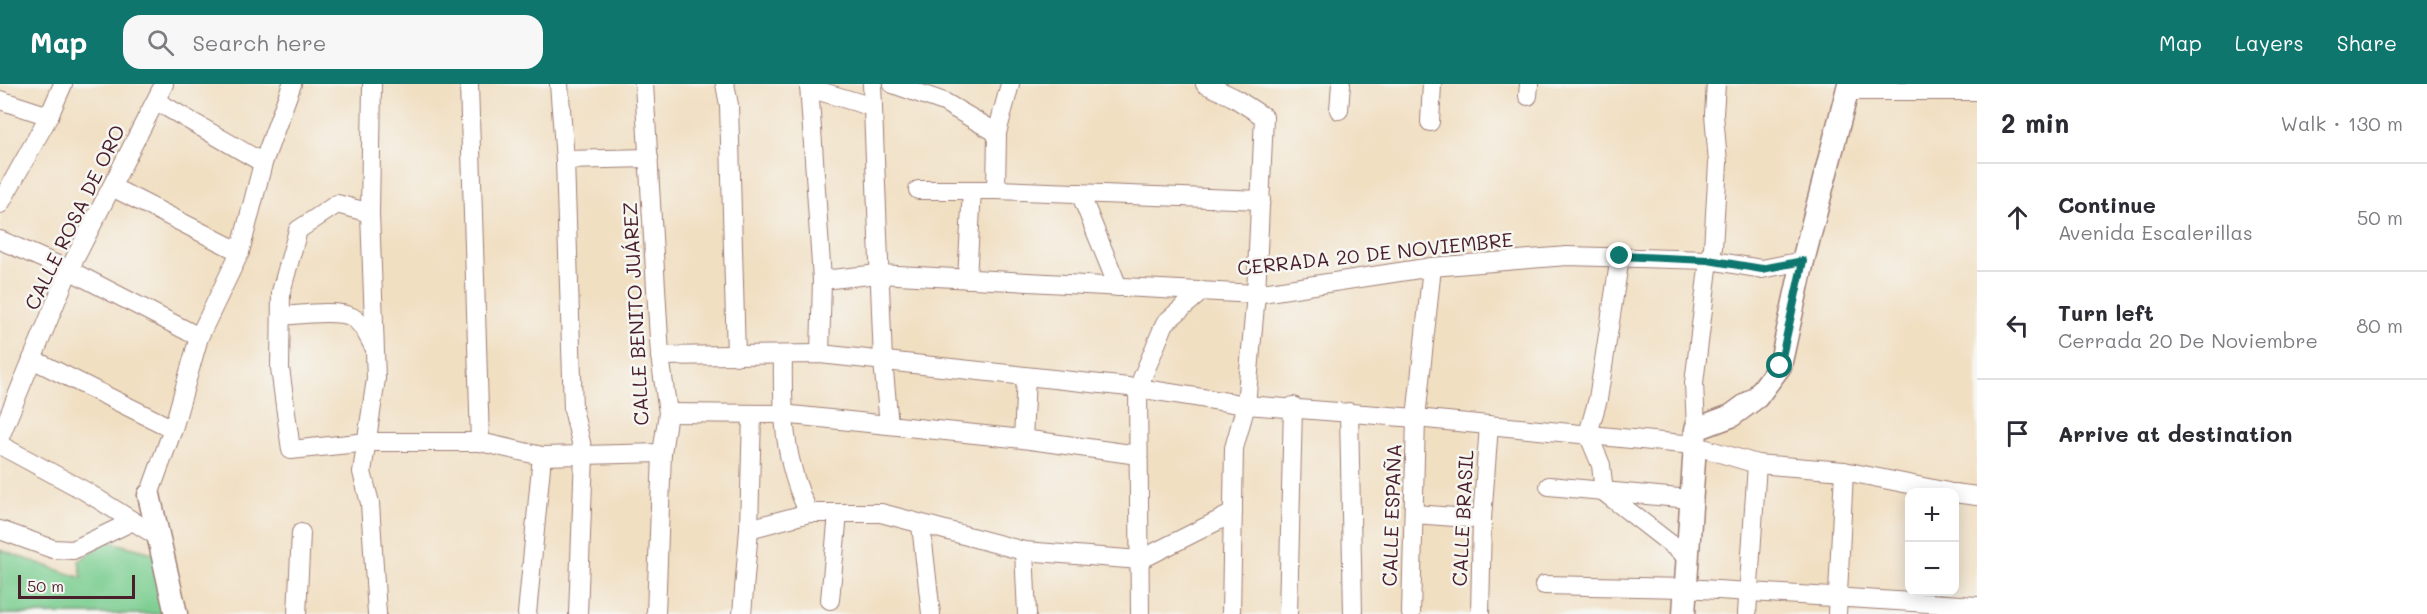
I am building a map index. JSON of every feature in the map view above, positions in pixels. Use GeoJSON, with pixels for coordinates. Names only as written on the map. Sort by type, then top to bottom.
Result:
{"type":"FeatureCollection","features":[{"type":"Feature","properties":{"kind":"main road"},"geometry":{"type":"LineString","coordinates":[[1684,614],[1695,437],[1731,416],[1757,397],[1780,366],[1803,261],[1848,88]]}},
{"type":"Feature","properties":{"kind":"main road"},"geometry":{"type":"LineString","coordinates":[[149,495],[176,614]]}},
{"type":"Feature","properties":{"kind":"street"},"geometry":{"type":"LineString","coordinates":[[0,204],[49,116],[63,84]]}},
{"type":"Feature","properties":{"kind":"street","name":"CALLE ROSA DE ORO"},"geometry":{"type":"LineString","coordinates":[[0,437],[69,270],[164,84]]}},
{"type":"Feature","properties":{"kind":"street"},"geometry":{"type":"LineString","coordinates":[[149,495],[173,429],[200,338],[240,252],[264,163],[292,84]]}},
{"type":"Feature","properties":{"kind":"street"},"geometry":{"type":"LineString","coordinates":[[372,84],[370,213],[376,379],[362,472],[370,503],[378,614]]}},
{"type":"Feature","properties":{"kind":"street"},"geometry":{"type":"LineString","coordinates":[[469,84],[480,442]]}},
{"type":"Feature","properties":{"kind":"street"},"geometry":{"type":"LineString","coordinates":[[559,84],[565,160],[573,409],[584,456],[578,614]]}},
{"type":"Feature","properties":{"kind":"street","name":"CALLE BENITO JUÁREZ"},"geometry":{"type":"LineString","coordinates":[[644,84],[660,356],[668,413],[662,453],[656,614]]}},
{"type":"Feature","properties":{"kind":"street"},"geometry":{"type":"LineString","coordinates":[[725,84],[729,105],[736,356]]}},
{"type":"Feature","properties":{"kind":"street"},"geometry":{"type":"LineString","coordinates":[[872,84],[883,361],[889,425]]}},
{"type":"Feature","properties":{"kind":"street"},"geometry":{"type":"LineString","coordinates":[[893,84],[944,102],[997,132]]}},
{"type":"Feature","properties":{"kind":"street"},"geometry":{"type":"LineString","coordinates":[[996,190],[997,132],[1010,84]]}},
{"type":"Feature","properties":{"kind":"street"},"geometry":{"type":"LineString","coordinates":[[1205,84],[1234,91],[1264,117],[1256,294],[1246,405],[1234,448],[1231,614]]}},
{"type":"Feature","properties":{"kind":"street"},"geometry":{"type":"LineString","coordinates":[[1339,110],[1341,84]]}},
{"type":"Feature","properties":{"kind":"street"},"geometry":{"type":"LineString","coordinates":[[1430,122],[1432,84]]}},
{"type":"Feature","properties":{"kind":"street"},"geometry":{"type":"LineString","coordinates":[[1695,437],[1694,383],[1708,260],[1713,248],[1718,163],[1714,114],[1716,84]]}},
{"type":"Feature","properties":{"kind":"street"},"geometry":{"type":"LineString","coordinates":[[820,354],[822,280],[809,86],[873,107]]}},
{"type":"Feature","properties":{"kind":"street"},"geometry":{"type":"LineString","coordinates":[[1848,88],[1977,91]]}},
{"type":"Feature","properties":{"kind":"street"},"geometry":{"type":"LineString","coordinates":[[0,100],[49,116]]}},
{"type":"Feature","properties":{"kind":"street"},"geometry":{"type":"LineString","coordinates":[[156,101],[264,163]]}},
{"type":"Feature","properties":{"kind":"street"},"geometry":{"type":"LineString","coordinates":[[565,160],[649,158]]}},
{"type":"Feature","properties":{"kind":"street"},"geometry":{"type":"LineString","coordinates":[[112,187],[240,252]]}},
{"type":"Feature","properties":{"kind":"street"},"geometry":{"type":"LineString","coordinates":[[918,190],[996,190],[1261,200]]}},
{"type":"Feature","properties":{"kind":"street"},"geometry":{"type":"LineString","coordinates":[[967,279],[972,190]]}},
{"type":"Feature","properties":{"kind":"street"},"geometry":{"type":"LineString","coordinates":[[1080,193],[1118,287]]}},
{"type":"Feature","properties":{"kind":"street"},"geometry":{"type":"LineString","coordinates":[[370,213],[337,204],[298,230],[281,292],[280,368],[291,450],[368,442],[480,442],[542,456],[662,453]]}},
{"type":"Feature","properties":{"kind":"street"},"geometry":{"type":"LineString","coordinates":[[0,240],[69,270],[200,338]]}},
{"type":"Feature","properties":{"kind":"street","name":"CERRADA 20 DE NOVIEMBRE"},"geometry":{"type":"LineString","coordinates":[[822,280],[879,274],[1256,294],[1432,267],[1568,256],[1708,260],[1762,269],[1803,261]]}},
{"type":"Feature","properties":{"kind":"street"},"geometry":{"type":"LineString","coordinates":[[1620,256],[1598,399],[1588,434],[1601,465],[1604,492],[1686,556]]}},
{"type":"Feature","properties":{"kind":"street","name":"CALLE ESPAÑA"},"geometry":{"type":"LineString","coordinates":[[1410,614],[1416,418],[1432,267]]}},
{"type":"Feature","properties":{"kind":"street"},"geometry":{"type":"LineString","coordinates":[[1140,614],[1138,388],[1165,323],[1202,291]]}},
{"type":"Feature","properties":{"kind":"street"},"geometry":{"type":"LineString","coordinates":[[281,316],[340,314],[352,317],[360,324],[375,349]]}},
{"type":"Feature","properties":{"kind":"street"},"geometry":{"type":"LineString","coordinates":[[660,356],[820,354],[1138,388],[1246,405],[1293,406],[1588,434],[1695,437],[1756,464],[1844,471],[1918,488]]}},
{"type":"Feature","properties":{"kind":"street"},"geometry":{"type":"LineString","coordinates":[[783,355],[782,414],[797,489],[809,513]]}},
{"type":"Feature","properties":{"kind":"street"},"geometry":{"type":"LineString","coordinates":[[32,360],[173,429]]}},
{"type":"Feature","properties":{"kind":"street"},"geometry":{"type":"LineString","coordinates":[[1023,439],[1026,377]]}},
{"type":"Feature","properties":{"kind":"street"},"geometry":{"type":"LineString","coordinates":[[1288,614],[1293,406]]}},
{"type":"Feature","properties":{"kind":"street"},"geometry":{"type":"LineString","coordinates":[[1349,412],[1353,614]]}},
{"type":"Feature","properties":{"kind":"street"},"geometry":{"type":"LineString","coordinates":[[668,413],[782,414],[1023,439],[1138,455]]}},
{"type":"Feature","properties":{"kind":"street"},"geometry":{"type":"LineString","coordinates":[[742,614],[749,529],[752,414]]}},
{"type":"Feature","properties":{"kind":"street","name":"CALLE BRASIL"},"geometry":{"type":"LineString","coordinates":[[1480,614],[1482,519],[1489,425]]}},
{"type":"Feature","properties":{"kind":"street"},"geometry":{"type":"LineString","coordinates":[[0,445],[85,491],[160,538]]}},
{"type":"Feature","properties":{"kind":"street"},"geometry":{"type":"LineString","coordinates":[[527,614],[542,456]]}},
{"type":"Feature","properties":{"kind":"street"},"geometry":{"type":"LineString","coordinates":[[1748,614],[1756,464]]}},
{"type":"Feature","properties":{"kind":"street"},"geometry":{"type":"LineString","coordinates":[[1838,606],[1844,471]]}},
{"type":"Feature","properties":{"kind":"street"},"geometry":{"type":"LineString","coordinates":[[1549,486],[1690,499]]}},
{"type":"Feature","properties":{"kind":"street"},"geometry":{"type":"LineString","coordinates":[[1959,494],[1977,496]]}},
{"type":"Feature","properties":{"kind":"street"},"geometry":{"type":"LineString","coordinates":[[749,529],[809,513],[881,513],[1024,551],[1140,560],[1233,513]]}},
{"type":"Feature","properties":{"kind":"street"},"geometry":{"type":"LineString","coordinates":[[830,600],[838,513]]}},
{"type":"Feature","properties":{"kind":"street"},"geometry":{"type":"LineString","coordinates":[[1414,514],[1482,519]]}},
{"type":"Feature","properties":{"kind":"street"},"geometry":{"type":"LineString","coordinates":[[0,531],[52,549],[73,550],[134,521]]}},
{"type":"Feature","properties":{"kind":"street"},"geometry":{"type":"LineString","coordinates":[[921,525],[931,614]]}},
{"type":"Feature","properties":{"kind":"street"},"geometry":{"type":"LineString","coordinates":[[297,614],[301,533]]}},
{"type":"Feature","properties":{"kind":"street"},"geometry":{"type":"LineString","coordinates":[[1024,551],[1027,614]]}},
{"type":"Feature","properties":{"kind":"street"},"geometry":{"type":"LineString","coordinates":[[1544,585],[1685,588],[1749,593],[1838,606],[1918,602],[1977,606]]}},
{"type":"Feature","properties":{"kind":"green space"},"geometry":{"type":"Polygon","coordinates":[[[107,541],[157,554],[166,614],[0,614],[0,550],[82,578],[79,561],[107,541]]]}},
{"type":"Feature","properties":{"kind":"route"},"geometry":{"type":"LineString","coordinates":[[1620,256],[1708,260],[1762,269],[1803,261],[1780,366]]}}]}
